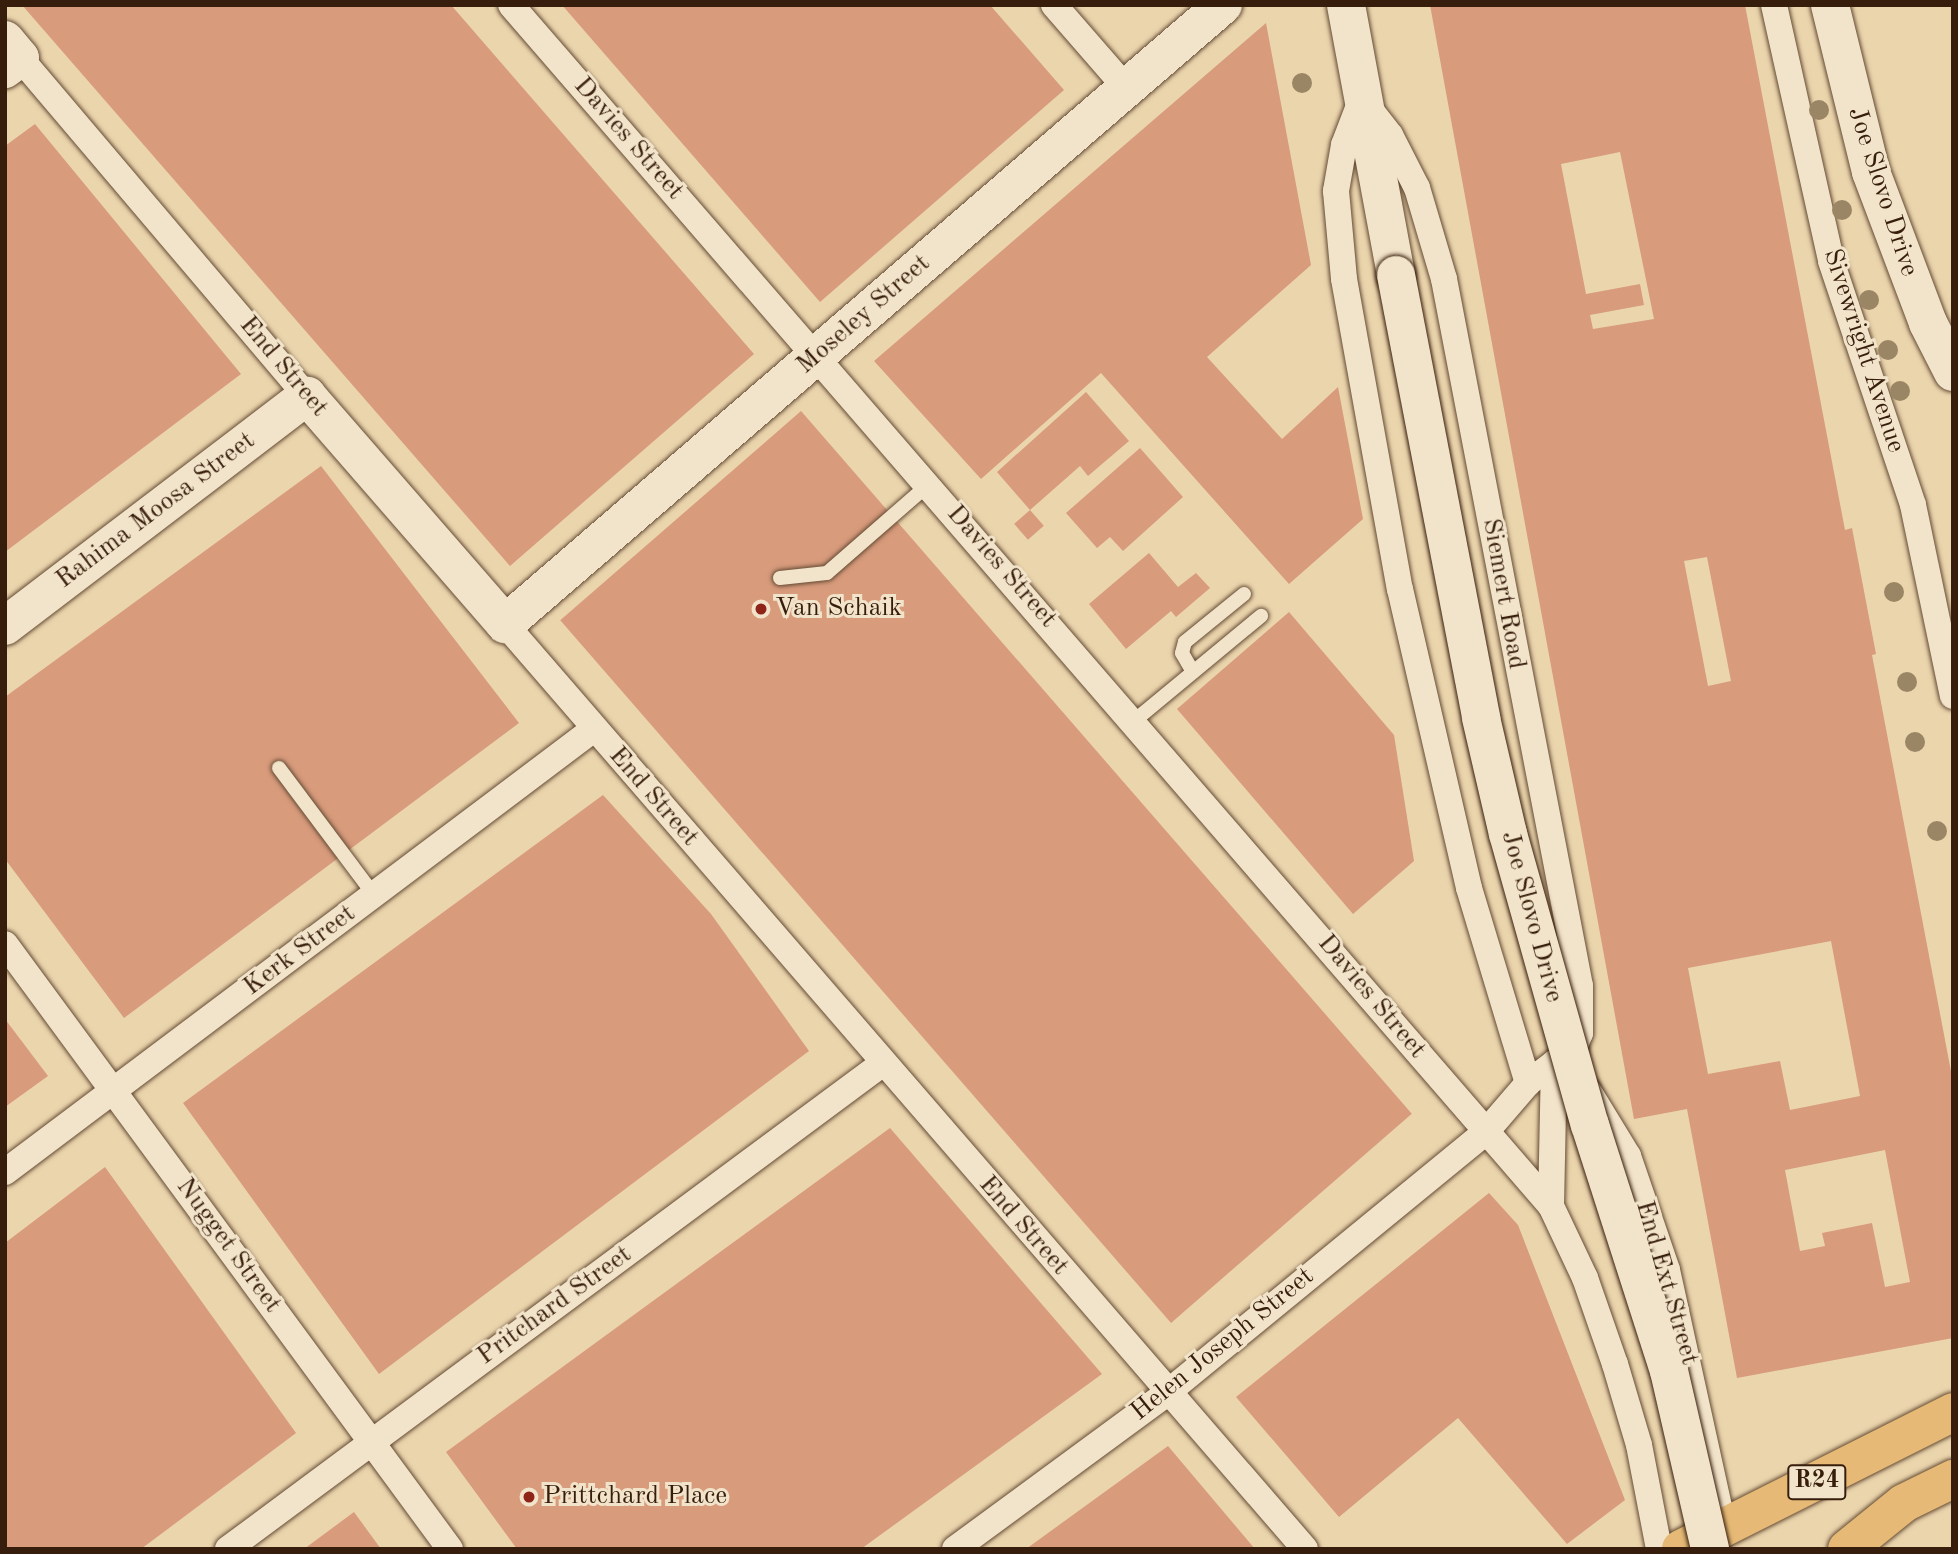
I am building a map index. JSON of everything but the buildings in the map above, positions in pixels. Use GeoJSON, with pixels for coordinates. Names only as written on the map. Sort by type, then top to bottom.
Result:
{"type":"FeatureCollection","features":[{"type":"Feature","properties":{"kind":"main road","name":"Moseley Street"},"geometry":{"type":"LineString","coordinates":[[505,624],[1223,5]]}},
{"type":"Feature","properties":{"kind":"main road","name":"Siemert Road"},"geometry":{"type":"LineString","coordinates":[[1346,5],[1396,275]]}},
{"type":"Feature","properties":{"kind":"main road","name":"Joe Slovo Drive"},"geometry":{"type":"LineString","coordinates":[[1830,5],[1871,172],[1928,323],[1953,372]]}},
{"type":"Feature","properties":{"kind":"main road","name":"Joe Slovo Drive"},"geometry":{"type":"LineString","coordinates":[[1396,275],[1481,718],[1508,834],[1586,1112],[1721,1541]]}},
{"type":"Feature","properties":{"kind":"main road","name":"End Street"},"geometry":{"type":"LineString","coordinates":[[307,396],[505,624]]}},
{"type":"Feature","properties":{"kind":"main road","name":"Rahima Moosa Street"},"geometry":{"type":"LineString","coordinates":[[5,626],[307,396]]}},
{"type":"Feature","properties":{"kind":"main road","name":"R24"},"geometry":{"type":"LineString","coordinates":[[1681,1549],[1721,1541],[1953,1412]]}},
{"type":"Feature","properties":{"kind":"main road"},"geometry":{"type":"LineString","coordinates":[[1847,1549],[1904,1503],[1953,1479]]}},
{"type":"Feature","properties":{"kind":"street","name":"Davies Street"},"geometry":{"type":"LineString","coordinates":[[511,5],[929,484],[1485,1133]]}},
{"type":"Feature","properties":{"kind":"street"},"geometry":{"type":"LineString","coordinates":[[1054,5],[1127,89]]}},
{"type":"Feature","properties":{"kind":"street","name":"Sivewright Avenue"},"geometry":{"type":"LineString","coordinates":[[1774,5],[1831,261],[1913,505],[1953,696]]}},
{"type":"Feature","properties":{"kind":"street","name":"End Street"},"geometry":{"type":"LineString","coordinates":[[10,56],[307,396]]}},
{"type":"Feature","properties":{"kind":"street"},"geometry":{"type":"LineString","coordinates":[[1362,98],[1344,145],[1336,191],[1343,279],[1400,589],[1469,888],[1528,1083]]}},
{"type":"Feature","properties":{"kind":"street","name":"Siemert Road"},"geometry":{"type":"LineString","coordinates":[[1362,98],[1390,135],[1417,188],[1444,279],[1580,986],[1580,1033],[1559,1060],[1528,1083],[1485,1133]]}},
{"type":"Feature","properties":{"kind":"street","name":"End Street"},"geometry":{"type":"LineString","coordinates":[[505,624],[1167,1393],[1305,1549]]}},
{"type":"Feature","properties":{"kind":"street","name":"Kerk Street"},"geometry":{"type":"LineString","coordinates":[[5,1172],[594,729]]}},
{"type":"Feature","properties":{"kind":"street","name":"Nugget Street"},"geometry":{"type":"LineString","coordinates":[[5,944],[450,1549]]}},
{"type":"Feature","properties":{"kind":"street"},"geometry":{"type":"LineString","coordinates":[[1551,1206],[1559,1060]]}},
{"type":"Feature","properties":{"kind":"street","name":"End Ext Street"},"geometry":{"type":"LineString","coordinates":[[1559,1060],[1618,1134],[1655,1233],[1721,1541]]}},
{"type":"Feature","properties":{"kind":"street","name":"Pritchard Street"},"geometry":{"type":"LineString","coordinates":[[228,1549],[883,1063]]}},
{"type":"Feature","properties":{"kind":"street"},"geometry":{"type":"LineString","coordinates":[[1485,1133],[1551,1206],[1585,1278],[1639,1445],[1658,1549]]}},
{"type":"Feature","properties":{"kind":"street","name":"Helen Joseph Street"},"geometry":{"type":"LineString","coordinates":[[955,1549],[1167,1393],[1485,1133]]}},
{"type":"Feature","properties":{"kind":"lane"},"geometry":{"type":"LineString","coordinates":[[780,578],[827,573],[929,484]]}},
{"type":"Feature","properties":{"kind":"lane"},"geometry":{"type":"LineString","coordinates":[[1194,672],[1182,653],[1185,642],[1244,594]]}},
{"type":"Feature","properties":{"kind":"lane"},"geometry":{"type":"LineString","coordinates":[[1133,721],[1261,616]]}},
{"type":"Feature","properties":{"kind":"lane"},"geometry":{"type":"LineString","coordinates":[[279,768],[374,895]]}},
{"type":"Feature","properties":{"kind":"place","name":"Van Schaik"},"geometry":{"type":"Point","coordinates":[761,609]}},
{"type":"Feature","properties":{"kind":"place","name":"Prittchard Place"},"geometry":{"type":"Point","coordinates":[529,1497]}}]}
